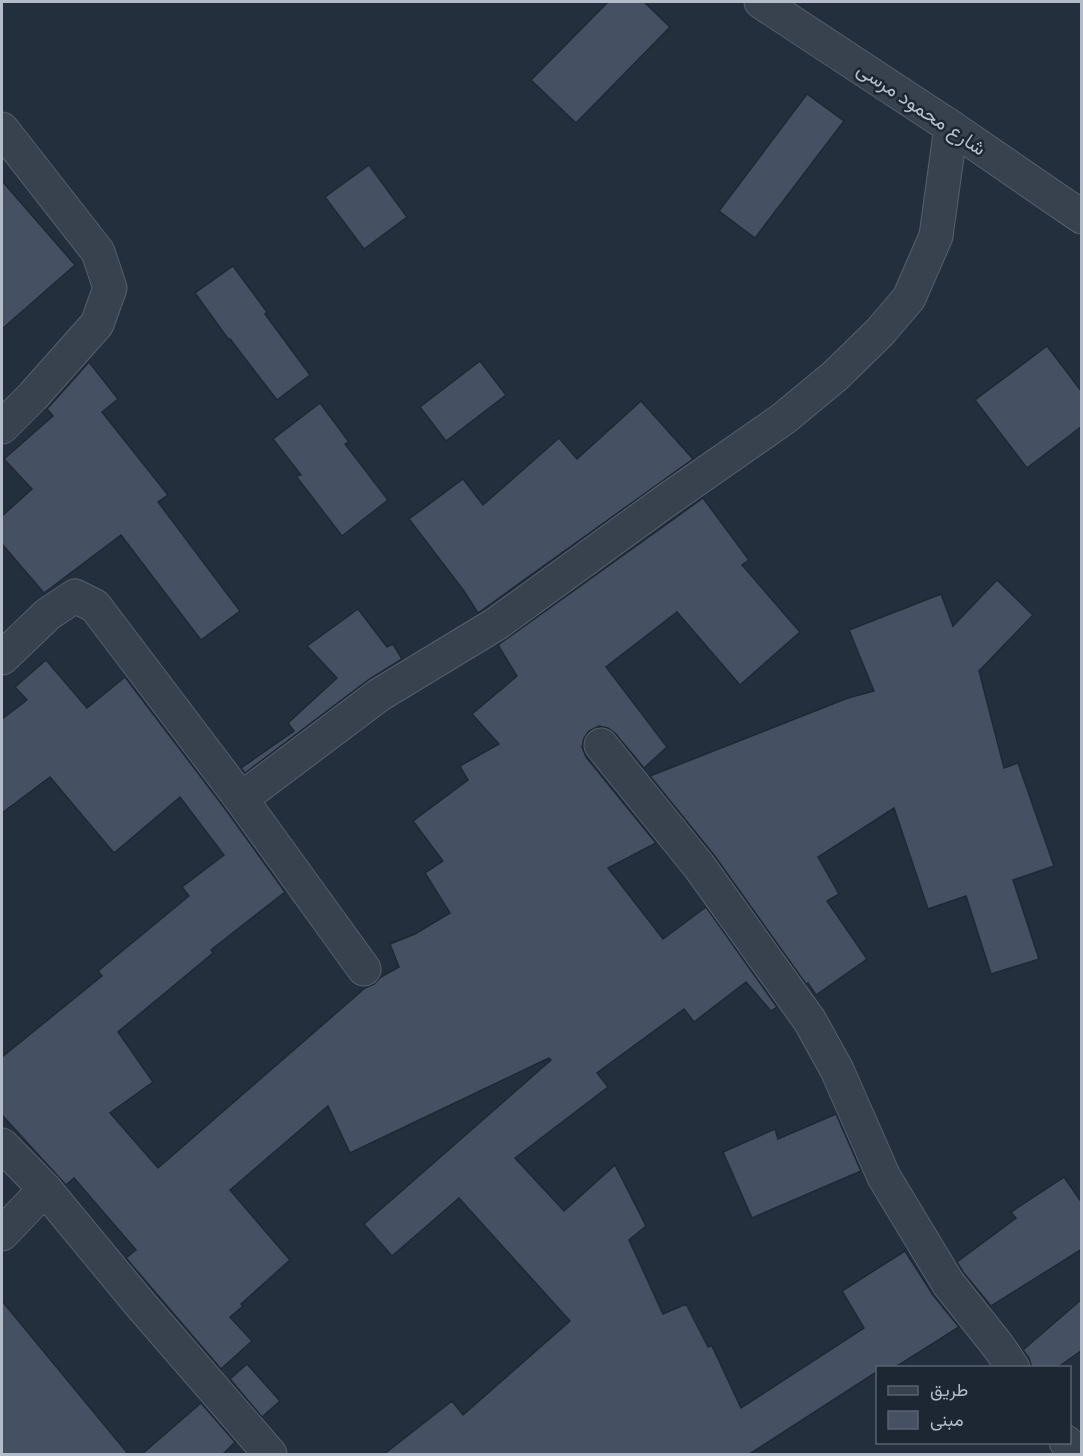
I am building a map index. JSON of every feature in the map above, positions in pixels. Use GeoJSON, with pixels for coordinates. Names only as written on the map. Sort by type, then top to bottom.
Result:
{"type":"FeatureCollection","features":[{"type":"Feature","properties":{"kind":"street","name":"شارع محمود مرسى"},"geometry":{"type":"LineString","coordinates":[[761,2],[951,127],[1082,218]]}},
{"type":"Feature","properties":{"kind":"street"},"geometry":{"type":"LineString","coordinates":[[242,800],[379,695],[496,624],[783,419],[835,376],[880,332],[909,298],[936,236],[951,127]]}},
{"type":"Feature","properties":{"kind":"street"},"geometry":{"type":"LineString","coordinates":[[2,129],[98,252],[110,288],[97,324],[2,427]]}},
{"type":"Feature","properties":{"kind":"street"},"geometry":{"type":"LineString","coordinates":[[2,658],[48,614],[75,596],[95,606],[242,800],[364,969]]}},
{"type":"Feature","properties":{"kind":"street"},"geometry":{"type":"LineString","coordinates":[[601,745],[699,866],[810,1021],[837,1070],[884,1177],[948,1283],[1012,1366]]}},
{"type":"Feature","properties":{"kind":"street"},"geometry":{"type":"LineString","coordinates":[[2,1145],[45,1189],[140,1305],[270,1455]]}},
{"type":"Feature","properties":{"kind":"street"},"geometry":{"type":"LineString","coordinates":[[2,1234],[45,1189]]}},
{"type":"Feature","properties":{"kind":"building"},"geometry":{"type":"Polygon","coordinates":[[[608,2],[644,2],[670,27],[576,123],[531,80],[608,2]]]}},
{"type":"Feature","properties":{"kind":"building"},"geometry":{"type":"Polygon","coordinates":[[[807,94],[844,121],[755,238],[719,211],[807,94]]]}},
{"type":"Feature","properties":{"kind":"building"},"geometry":{"type":"Polygon","coordinates":[[[369,165],[407,217],[364,249],[325,197],[369,165]]]}},
{"type":"Feature","properties":{"kind":"building"},"geometry":{"type":"Polygon","coordinates":[[[2,181],[75,265],[2,329],[2,181]]]}},
{"type":"Feature","properties":{"kind":"building"},"geometry":{"type":"Polygon","coordinates":[[[233,266],[310,375],[277,400],[195,293],[233,266]]]}},
{"type":"Feature","properties":{"kind":"building"},"geometry":{"type":"Polygon","coordinates":[[[1047,346],[1082,392],[1082,426],[1027,468],[975,400],[1047,346]]]}},
{"type":"Feature","properties":{"kind":"building"},"geometry":{"type":"Polygon","coordinates":[[[480,361],[506,395],[446,441],[420,407],[480,361]]]}},
{"type":"Feature","properties":{"kind":"building"},"geometry":{"type":"Polygon","coordinates":[[[89,362],[118,399],[102,412],[168,495],[158,502],[240,611],[201,640],[121,535],[44,593],[2,544],[2,516],[32,489],[4,459],[53,416],[47,409],[89,362]]]}},
{"type":"Feature","properties":{"kind":"building"},"geometry":{"type":"Polygon","coordinates":[[[641,401],[693,459],[478,613],[409,519],[463,479],[483,505],[559,438],[577,459],[641,401]]]}},
{"type":"Feature","properties":{"kind":"building"},"geometry":{"type":"Polygon","coordinates":[[[320,403],[349,442],[345,444],[388,500],[342,536],[296,476],[301,475],[273,439],[320,403]]]}},
{"type":"Feature","properties":{"kind":"building"},"geometry":{"type":"Polygon","coordinates":[[[703,498],[749,560],[742,565],[800,632],[740,685],[677,612],[606,667],[667,747],[644,768],[615,733],[599,726],[589,731],[582,747],[586,757],[656,843],[608,868],[663,939],[706,907],[777,1007],[771,1011],[746,982],[694,1022],[684,1009],[597,1073],[608,1087],[515,1158],[564,1211],[615,1165],[646,1226],[629,1240],[663,1314],[686,1304],[708,1347],[712,1346],[741,1408],[864,1328],[842,1291],[905,1251],[933,1295],[959,1327],[897,1366],[876,1366],[876,1372],[748,1455],[383,1455],[452,1401],[463,1415],[570,1321],[459,1198],[392,1256],[364,1224],[551,1060],[549,1058],[350,1153],[328,1106],[230,1190],[290,1260],[241,1304],[243,1306],[230,1317],[252,1341],[221,1369],[126,1258],[136,1250],[74,1178],[66,1185],[2,1115],[2,1057],[102,976],[98,971],[189,896],[182,887],[224,855],[180,797],[114,853],[50,777],[2,813],[2,719],[27,700],[15,687],[46,660],[87,708],[125,677],[285,892],[211,950],[213,953],[118,1032],[153,1082],[110,1113],[158,1168],[365,988],[399,967],[390,944],[415,934],[450,913],[425,873],[443,861],[413,821],[468,780],[460,766],[499,744],[472,714],[517,676],[498,645],[703,498]]]}},
{"type":"Feature","properties":{"kind":"building"},"geometry":{"type":"Polygon","coordinates":[[[997,580],[1033,615],[979,671],[1004,768],[1018,763],[1054,866],[1013,880],[1039,959],[991,974],[966,896],[928,909],[894,808],[818,857],[839,894],[827,901],[867,959],[816,995],[714,855],[650,776],[848,698],[874,691],[849,630],[941,594],[953,626],[997,580]]]}},
{"type":"Feature","properties":{"kind":"building"},"geometry":{"type":"Polygon","coordinates":[[[358,609],[387,647],[393,644],[402,659],[368,680],[245,773],[241,768],[294,731],[288,723],[337,678],[307,646],[358,609]]]}},
{"type":"Feature","properties":{"kind":"building"},"geometry":{"type":"Polygon","coordinates":[[[836,1114],[861,1171],[752,1218],[723,1152],[775,1129],[778,1139],[836,1114]]]}},
{"type":"Feature","properties":{"kind":"building"},"geometry":{"type":"Polygon","coordinates":[[[1064,1177],[1082,1203],[1082,1249],[991,1306],[957,1262],[1016,1218],[1011,1212],[1064,1177]]]}},
{"type":"Feature","properties":{"kind":"building"},"geometry":{"type":"Polygon","coordinates":[[[1082,1299],[1082,1350],[1060,1366],[1031,1366],[1023,1350],[1082,1299]]]}},
{"type":"Feature","properties":{"kind":"building"},"geometry":{"type":"Polygon","coordinates":[[[2,1301],[129,1455],[2,1455],[2,1301]]]}},
{"type":"Feature","properties":{"kind":"building"},"geometry":{"type":"Polygon","coordinates":[[[247,1364],[280,1401],[262,1417],[230,1379],[247,1364]]]}},
{"type":"Feature","properties":{"kind":"building"},"geometry":{"type":"Polygon","coordinates":[[[201,1403],[235,1442],[222,1455],[141,1455],[201,1403]]]}}]}
